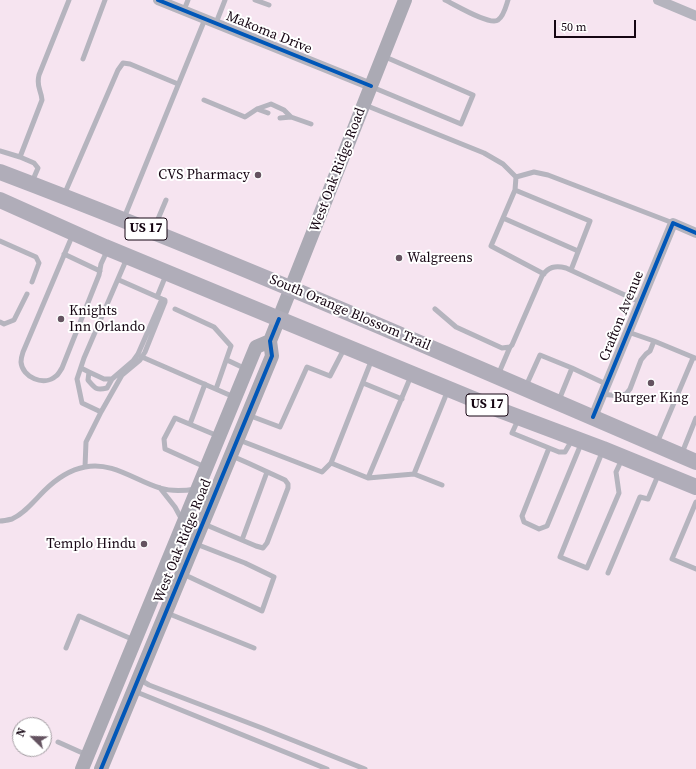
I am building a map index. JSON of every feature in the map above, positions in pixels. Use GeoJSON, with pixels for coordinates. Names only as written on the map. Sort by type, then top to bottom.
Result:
{"type":"FeatureCollection","features":[{"type":"Feature","properties":{"kind":"main road","name":"South Orange Blossom Trail"},"geometry":{"type":"LineString","coordinates":[[0,172],[64,196],[291,289],[696,462]]}},
{"type":"Feature","properties":{"kind":"main road","name":"US 17"},"geometry":{"type":"LineString","coordinates":[[0,200],[167,273],[373,358],[696,487]]}},
{"type":"Feature","properties":{"kind":"street","name":"Makoma Drive"},"geometry":{"type":"LineString","coordinates":[[158,0],[371,86]]}},
{"type":"Feature","properties":{"kind":"street","name":"West Oak Ridge Road"},"geometry":{"type":"LineString","coordinates":[[100,769],[272,356],[270,341],[405,0]]}},
{"type":"Feature","properties":{"kind":"street"},"geometry":{"type":"LineString","coordinates":[[658,0],[696,16]]}},
{"type":"Feature","properties":{"kind":"street"},"geometry":{"type":"LineString","coordinates":[[673,223],[696,233]]}},
{"type":"Feature","properties":{"kind":"street","name":"Crafton Avenue"},"geometry":{"type":"LineString","coordinates":[[593,417],[673,223]]}},
{"type":"Feature","properties":{"kind":"street","name":"West Oak Ridge Road"},"geometry":{"type":"LineString","coordinates":[[82,769],[89,762],[135,640],[256,347],[270,341]]}},
{"type":"Feature","properties":{"kind":"street"},"geometry":{"type":"LineString","coordinates":[[133,691],[128,687],[128,676],[158,601],[158,584]]}},
{"type":"Feature","properties":{"kind":"lane"},"geometry":{"type":"LineString","coordinates":[[20,156],[42,100],[42,93],[38,89],[37,82],[39,75],[69,0]]}},
{"type":"Feature","properties":{"kind":"lane"},"geometry":{"type":"LineString","coordinates":[[82,59],[105,0]]}},
{"type":"Feature","properties":{"kind":"lane"},"geometry":{"type":"LineString","coordinates":[[184,10],[188,0]]}},
{"type":"Feature","properties":{"kind":"lane"},"geometry":{"type":"LineString","coordinates":[[216,23],[225,0]]}},
{"type":"Feature","properties":{"kind":"lane"},"geometry":{"type":"LineString","coordinates":[[255,0],[269,5]]}},
{"type":"Feature","properties":{"kind":"lane"},"geometry":{"type":"LineString","coordinates":[[445,0],[492,22],[498,20],[504,12],[508,0]]}},
{"type":"Feature","properties":{"kind":"lane"},"geometry":{"type":"LineString","coordinates":[[123,220],[205,19]]}},
{"type":"Feature","properties":{"kind":"lane"},"geometry":{"type":"LineString","coordinates":[[371,86],[461,124],[473,95],[383,56]]}},
{"type":"Feature","properties":{"kind":"lane"},"geometry":{"type":"LineString","coordinates":[[64,196],[96,119],[118,70],[123,63],[130,64],[178,84]]}},
{"type":"Feature","properties":{"kind":"lane"},"geometry":{"type":"LineString","coordinates":[[204,100],[245,117],[257,109],[271,104],[284,110],[292,117],[311,124]]}},
{"type":"Feature","properties":{"kind":"lane"},"geometry":{"type":"LineString","coordinates":[[364,105],[484,153],[503,164],[516,177],[515,190],[491,246],[544,274]]}},
{"type":"Feature","properties":{"kind":"lane"},"geometry":{"type":"LineString","coordinates":[[257,109],[268,113]]}},
{"type":"Feature","properties":{"kind":"lane"},"geometry":{"type":"LineString","coordinates":[[280,118],[292,117]]}},
{"type":"Feature","properties":{"kind":"lane"},"geometry":{"type":"LineString","coordinates":[[0,150],[20,156],[34,163],[38,168],[31,184]]}},
{"type":"Feature","properties":{"kind":"lane"},"geometry":{"type":"LineString","coordinates":[[516,177],[534,172],[548,175],[673,223]]}},
{"type":"Feature","properties":{"kind":"lane"},"geometry":{"type":"LineString","coordinates":[[515,190],[590,221],[571,270]]}},
{"type":"Feature","properties":{"kind":"lane"},"geometry":{"type":"LineString","coordinates":[[153,232],[166,200]]}},
{"type":"Feature","properties":{"kind":"lane"},"geometry":{"type":"LineString","coordinates":[[503,218],[578,250]]}},
{"type":"Feature","properties":{"kind":"lane"},"geometry":{"type":"LineString","coordinates":[[74,233],[23,352],[21,362],[24,370],[28,375],[36,380],[44,381],[51,379],[56,376],[62,368],[99,275],[101,264],[108,248]]}},
{"type":"Feature","properties":{"kind":"lane"},"geometry":{"type":"LineString","coordinates":[[0,241],[36,256],[39,263],[32,282]]}},
{"type":"Feature","properties":{"kind":"lane"},"geometry":{"type":"LineString","coordinates":[[64,254],[100,271]]}},
{"type":"Feature","properties":{"kind":"lane"},"geometry":{"type":"LineString","coordinates":[[101,412],[82,403],[77,379],[128,256]]}},
{"type":"Feature","properties":{"kind":"lane"},"geometry":{"type":"LineString","coordinates":[[497,376],[546,270],[560,266],[640,302]]}},
{"type":"Feature","properties":{"kind":"lane"},"geometry":{"type":"LineString","coordinates":[[89,372],[88,380],[96,389],[100,390],[108,388],[112,379],[133,361],[138,354],[160,298],[167,273]]}},
{"type":"Feature","properties":{"kind":"lane"},"geometry":{"type":"LineString","coordinates":[[85,467],[86,442],[122,375],[142,357],[145,352],[165,302],[165,300],[119,280]]}},
{"type":"Feature","properties":{"kind":"lane"},"geometry":{"type":"LineString","coordinates":[[0,322],[4,324],[14,320],[27,294]]}},
{"type":"Feature","properties":{"kind":"lane"},"geometry":{"type":"LineString","coordinates":[[175,309],[214,327],[231,346],[216,388]]}},
{"type":"Feature","properties":{"kind":"lane"},"geometry":{"type":"LineString","coordinates":[[435,309],[456,328],[502,348],[510,347]]}},
{"type":"Feature","properties":{"kind":"lane"},"geometry":{"type":"LineString","coordinates":[[628,332],[695,358],[656,445]]}},
{"type":"Feature","properties":{"kind":"lane"},"geometry":{"type":"LineString","coordinates":[[602,394],[619,396],[626,394],[630,389],[641,360],[650,351],[654,341]]}},
{"type":"Feature","properties":{"kind":"lane"},"geometry":{"type":"LineString","coordinates":[[247,414],[280,427],[307,367],[330,376],[345,346]]}},
{"type":"Feature","properties":{"kind":"lane"},"geometry":{"type":"LineString","coordinates":[[525,388],[540,355],[606,384]]}},
{"type":"Feature","properties":{"kind":"lane"},"geometry":{"type":"LineString","coordinates":[[142,357],[235,397]]}},
{"type":"Feature","properties":{"kind":"lane"},"geometry":{"type":"LineString","coordinates":[[237,439],[322,472],[331,463],[373,358]]}},
{"type":"Feature","properties":{"kind":"lane"},"geometry":{"type":"LineString","coordinates":[[227,360],[247,369]]}},
{"type":"Feature","properties":{"kind":"lane"},"geometry":{"type":"LineString","coordinates":[[81,368],[104,379],[112,379]]}},
{"type":"Feature","properties":{"kind":"lane"},"geometry":{"type":"LineString","coordinates":[[557,402],[572,368]]}},
{"type":"Feature","properties":{"kind":"lane"},"geometry":{"type":"LineString","coordinates":[[368,478],[412,374]]}},
{"type":"Feature","properties":{"kind":"lane"},"geometry":{"type":"LineString","coordinates":[[363,383],[402,399]]}},
{"type":"Feature","properties":{"kind":"lane"},"geometry":{"type":"LineString","coordinates":[[190,424],[205,384]]}},
{"type":"Feature","properties":{"kind":"lane"},"geometry":{"type":"LineString","coordinates":[[414,474],[449,389]]}},
{"type":"Feature","properties":{"kind":"lane"},"geometry":{"type":"LineString","coordinates":[[519,417],[512,434],[563,453],[578,440]]}},
{"type":"Feature","properties":{"kind":"lane"},"geometry":{"type":"LineString","coordinates":[[206,468],[165,448],[164,440],[175,418],[219,436]]}},
{"type":"Feature","properties":{"kind":"lane"},"geometry":{"type":"LineString","coordinates":[[681,456],[696,418]]}},
{"type":"Feature","properties":{"kind":"lane"},"geometry":{"type":"LineString","coordinates":[[549,448],[522,516],[524,522],[539,529],[547,526],[578,440]]}},
{"type":"Feature","properties":{"kind":"lane"},"geometry":{"type":"LineString","coordinates":[[603,449],[560,557],[587,568],[619,493],[616,472],[622,457]]}},
{"type":"Feature","properties":{"kind":"lane"},"geometry":{"type":"LineString","coordinates":[[203,524],[263,548],[267,543],[288,488],[288,484],[285,480],[230,456]]}},
{"type":"Feature","properties":{"kind":"lane"},"geometry":{"type":"LineString","coordinates":[[331,463],[368,478],[414,474],[442,486]]}},
{"type":"Feature","properties":{"kind":"lane"},"geometry":{"type":"LineString","coordinates":[[0,521],[12,519],[26,510],[45,489],[64,474],[85,467],[93,466],[112,468],[160,488],[182,492],[198,489]]}},
{"type":"Feature","properties":{"kind":"lane"},"geometry":{"type":"LineString","coordinates":[[242,540],[267,472]]}},
{"type":"Feature","properties":{"kind":"lane"},"geometry":{"type":"LineString","coordinates":[[608,573],[640,497],[648,499],[659,472]]}},
{"type":"Feature","properties":{"kind":"lane"},"geometry":{"type":"LineString","coordinates":[[160,488],[175,507],[184,523]]}},
{"type":"Feature","properties":{"kind":"lane"},"geometry":{"type":"LineString","coordinates":[[696,502],[672,559],[696,569]]}},
{"type":"Feature","properties":{"kind":"lane"},"geometry":{"type":"LineString","coordinates":[[690,516],[696,518]]}},
{"type":"Feature","properties":{"kind":"lane"},"geometry":{"type":"LineString","coordinates":[[182,574],[262,610],[274,577],[245,563],[194,544]]}},
{"type":"Feature","properties":{"kind":"lane"},"geometry":{"type":"LineString","coordinates":[[166,612],[254,648]]}},
{"type":"Feature","properties":{"kind":"lane"},"geometry":{"type":"LineString","coordinates":[[66,648],[79,616],[135,640]]}},
{"type":"Feature","properties":{"kind":"lane"},"geometry":{"type":"LineString","coordinates":[[140,674],[144,682],[149,686],[262,728],[365,769]]}},
{"type":"Feature","properties":{"kind":"lane"},"geometry":{"type":"LineString","coordinates":[[133,691],[327,769]]}},
{"type":"Feature","properties":{"kind":"lane"},"geometry":{"type":"LineString","coordinates":[[58,742],[89,762]]}},
{"type":"Feature","properties":{"kind":"cycle path"},"geometry":{"type":"LineString","coordinates":[[158,0],[371,86]]}},
{"type":"Feature","properties":{"kind":"cycle path"},"geometry":{"type":"LineString","coordinates":[[593,417],[673,223],[696,233]]}},
{"type":"Feature","properties":{"kind":"cycle path"},"geometry":{"type":"LineString","coordinates":[[101,769],[272,356],[270,341],[279,319]]}},
{"type":"Feature","properties":{"kind":"place","name":"CVS Pharmacy"},"geometry":{"type":"Point","coordinates":[258,175]}},
{"type":"Feature","properties":{"kind":"place","name":"Walgreens"},"geometry":{"type":"Point","coordinates":[399,258]}},
{"type":"Feature","properties":{"kind":"place","name":"Knights Inn Orlando"},"geometry":{"type":"Point","coordinates":[61,319]}},
{"type":"Feature","properties":{"kind":"place","name":"Burger King"},"geometry":{"type":"Point","coordinates":[651,383]}},
{"type":"Feature","properties":{"kind":"place","name":"Templo Hindu"},"geometry":{"type":"Point","coordinates":[144,544]}}]}
